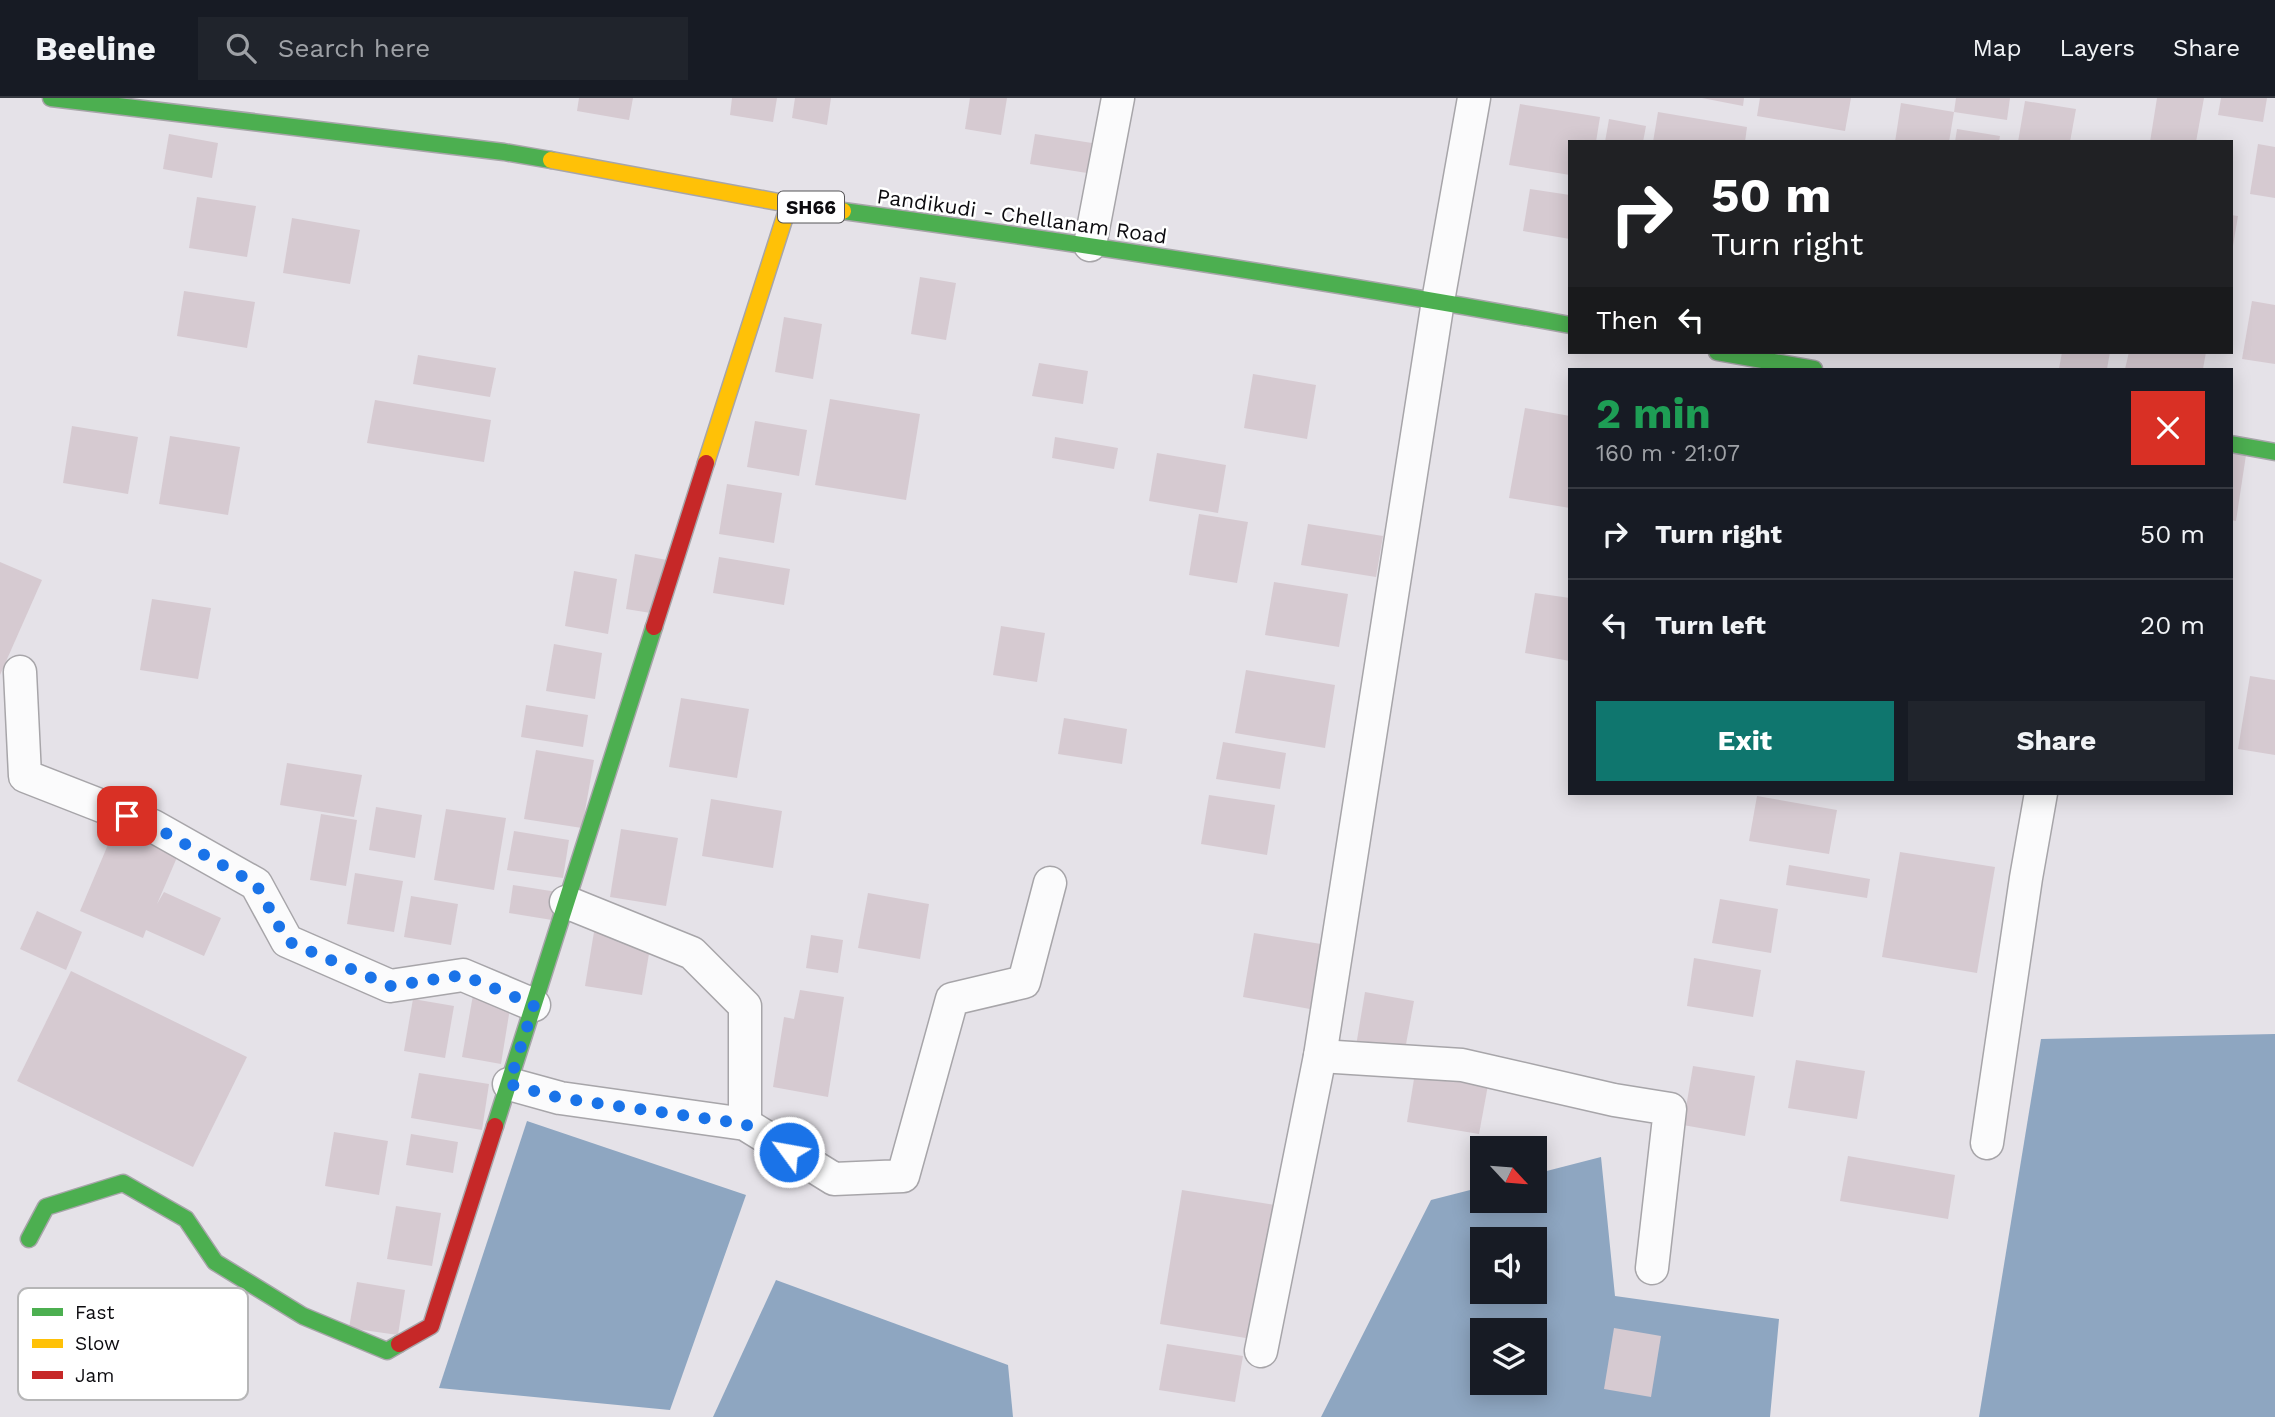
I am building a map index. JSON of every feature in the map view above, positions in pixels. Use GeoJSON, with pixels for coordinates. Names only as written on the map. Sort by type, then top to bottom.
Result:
{"type":"FeatureCollection","features":[{"type":"Feature","properties":{"kind":"main road","name":"Pandikudi - Chellanam Road"},"geometry":{"type":"LineString","coordinates":[[51,98],[165,104],[504,152],[789,204],[1090,245],[1568,325]]}},
{"type":"Feature","properties":{"kind":"main road"},"geometry":{"type":"LineString","coordinates":[[29,1239],[46,1207],[122,1183],[186,1219],[215,1262],[303,1316],[387,1351],[432,1326],[789,204]]}},
{"type":"Feature","properties":{"kind":"main road"},"geometry":{"type":"LineString","coordinates":[[1728,354],[1808,368]]}},
{"type":"Feature","properties":{"kind":"main road"},"geometry":{"type":"LineString","coordinates":[[2233,444],[2275,452]]}},
{"type":"Feature","properties":{"kind":"street"},"geometry":{"type":"LineString","coordinates":[[1090,245],[1118,98]]}},
{"type":"Feature","properties":{"kind":"street"},"geometry":{"type":"LineString","coordinates":[[1261,1352],[1320,1056],[1438,301],[1474,98]]}},
{"type":"Feature","properties":{"kind":"street"},"geometry":{"type":"LineString","coordinates":[[20,672],[25,776],[153,826],[256,884],[287,941],[390,986],[463,975],[534,1005]]}},
{"type":"Feature","properties":{"kind":"street"},"geometry":{"type":"LineString","coordinates":[[1987,1143],[2041,795]]}},
{"type":"Feature","properties":{"kind":"street"},"geometry":{"type":"LineString","coordinates":[[509,1084],[560,1098],[745,1124],[834,1180],[903,1176],[952,999],[1024,982],[1050,883]]}},
{"type":"Feature","properties":{"kind":"street"},"geometry":{"type":"LineString","coordinates":[[566,902],[692,953],[745,1006],[745,1124]]}},
{"type":"Feature","properties":{"kind":"street"},"geometry":{"type":"LineString","coordinates":[[1320,1056],[1462,1065],[1614,1100],[1670,1109],[1652,1268]]}},
{"type":"Feature","properties":{"kind":"water"},"geometry":{"type":"Polygon","coordinates":[[[2275,1034],[2275,1417],[1979,1417],[2041,1039],[2275,1034]]]}},
{"type":"Feature","properties":{"kind":"water"},"geometry":{"type":"Polygon","coordinates":[[[527,1121],[746,1195],[670,1410],[439,1388],[527,1121]]]}},
{"type":"Feature","properties":{"kind":"water"},"geometry":{"type":"Polygon","coordinates":[[[1601,1157],[1615,1296],[1779,1319],[1770,1417],[1321,1417],[1431,1200],[1470,1190],[1470,1213],[1547,1213],[1547,1171],[1601,1157]]]}},
{"type":"Feature","properties":{"kind":"water"},"geometry":{"type":"Polygon","coordinates":[[[776,1280],[1008,1365],[1013,1417],[713,1417],[776,1280]]]}},
{"type":"Feature","properties":{"kind":"building"},"geometry":{"type":"Polygon","coordinates":[[[579,98],[633,98],[629,120],[577,111],[579,98]]]}},
{"type":"Feature","properties":{"kind":"building"},"geometry":{"type":"Polygon","coordinates":[[[732,98],[777,98],[773,122],[730,115],[732,98]]]}},
{"type":"Feature","properties":{"kind":"building"},"geometry":{"type":"Polygon","coordinates":[[[795,98],[831,98],[827,125],[792,118],[795,98]]]}},
{"type":"Feature","properties":{"kind":"building"},"geometry":{"type":"Polygon","coordinates":[[[970,98],[1007,98],[1001,135],[965,129],[970,98]]]}},
{"type":"Feature","properties":{"kind":"building"},"geometry":{"type":"Polygon","coordinates":[[[1702,98],[1744,98],[1743,106],[1702,98]]]}},
{"type":"Feature","properties":{"kind":"building"},"geometry":{"type":"Polygon","coordinates":[[[1760,98],[1851,98],[1845,131],[1757,116],[1760,98]]]}},
{"type":"Feature","properties":{"kind":"building"},"geometry":{"type":"Polygon","coordinates":[[[1956,98],[2010,98],[2007,120],[1954,112],[1956,98]]]}},
{"type":"Feature","properties":{"kind":"building"},"geometry":{"type":"Polygon","coordinates":[[[2157,98],[2204,98],[2196,140],[2150,140],[2157,98]]]}},
{"type":"Feature","properties":{"kind":"building"},"geometry":{"type":"Polygon","coordinates":[[[2221,98],[2267,98],[2263,122],[2218,115],[2221,98]]]}},
{"type":"Feature","properties":{"kind":"building"},"geometry":{"type":"Polygon","coordinates":[[[2025,101],[2076,109],[2070,140],[2018,140],[2025,101]]]}},
{"type":"Feature","properties":{"kind":"building"},"geometry":{"type":"Polygon","coordinates":[[[1901,103],[1954,112],[1949,140],[1895,140],[1901,103]]]}},
{"type":"Feature","properties":{"kind":"building"},"geometry":{"type":"Polygon","coordinates":[[[1520,104],[1600,117],[1596,140],[1568,140],[1568,175],[1509,165],[1520,104]]]}},
{"type":"Feature","properties":{"kind":"building"},"geometry":{"type":"Polygon","coordinates":[[[1658,112],[1747,127],[1745,140],[1653,140],[1658,112]]]}},
{"type":"Feature","properties":{"kind":"building"},"geometry":{"type":"Polygon","coordinates":[[[1609,119],[1646,126],[1643,140],[1605,140],[1609,119]]]}},
{"type":"Feature","properties":{"kind":"building"},"geometry":{"type":"Polygon","coordinates":[[[1957,129],[2000,136],[1999,140],[1955,140],[1957,129]]]}},
{"type":"Feature","properties":{"kind":"building"},"geometry":{"type":"Polygon","coordinates":[[[169,134],[218,143],[212,178],[163,169],[169,134]]]}},
{"type":"Feature","properties":{"kind":"building"},"geometry":{"type":"Polygon","coordinates":[[[1035,134],[1092,143],[1087,173],[1030,164],[1035,134]]]}},
{"type":"Feature","properties":{"kind":"building"},"geometry":{"type":"Polygon","coordinates":[[[2258,144],[2275,147],[2275,198],[2250,194],[2258,144]]]}},
{"type":"Feature","properties":{"kind":"building"},"geometry":{"type":"Polygon","coordinates":[[[1530,189],[1568,195],[1568,239],[1523,231],[1530,189]]]}},
{"type":"Feature","properties":{"kind":"building"},"geometry":{"type":"Polygon","coordinates":[[[197,197],[256,206],[247,257],[189,248],[197,197]]]}},
{"type":"Feature","properties":{"kind":"building"},"geometry":{"type":"Polygon","coordinates":[[[2233,215],[2238,216],[2233,246],[2233,215]]]}},
{"type":"Feature","properties":{"kind":"building"},"geometry":{"type":"Polygon","coordinates":[[[292,218],[360,230],[350,284],[283,273],[292,218]]]}},
{"type":"Feature","properties":{"kind":"building"},"geometry":{"type":"Polygon","coordinates":[[[920,277],[956,283],[946,340],[911,334],[920,277]]]}},
{"type":"Feature","properties":{"kind":"building"},"geometry":{"type":"Polygon","coordinates":[[[184,291],[255,302],[247,348],[177,336],[184,291]]]}},
{"type":"Feature","properties":{"kind":"building"},"geometry":{"type":"Polygon","coordinates":[[[2252,301],[2275,305],[2275,364],[2242,359],[2252,301]]]}},
{"type":"Feature","properties":{"kind":"building"},"geometry":{"type":"Polygon","coordinates":[[[784,317],[822,324],[813,379],[775,372],[784,317]]]}},
{"type":"Feature","properties":{"kind":"building"},"geometry":{"type":"Polygon","coordinates":[[[2062,354],[2110,354],[2107,368],[2059,368],[2062,354]]]}},
{"type":"Feature","properties":{"kind":"building"},"geometry":{"type":"Polygon","coordinates":[[[2129,354],[2206,354],[2203,368],[2125,368],[2129,354]]]}},
{"type":"Feature","properties":{"kind":"building"},"geometry":{"type":"Polygon","coordinates":[[[418,355],[496,368],[490,397],[413,384],[418,355]]]}},
{"type":"Feature","properties":{"kind":"building"},"geometry":{"type":"Polygon","coordinates":[[[1039,363],[1088,371],[1083,404],[1032,396],[1039,363]]]}},
{"type":"Feature","properties":{"kind":"building"},"geometry":{"type":"Polygon","coordinates":[[[1253,374],[1316,385],[1307,439],[1244,428],[1253,374]]]}},
{"type":"Feature","properties":{"kind":"building"},"geometry":{"type":"Polygon","coordinates":[[[830,399],[920,414],[906,500],[815,485],[830,399]]]}},
{"type":"Feature","properties":{"kind":"building"},"geometry":{"type":"Polygon","coordinates":[[[375,400],[491,420],[484,462],[367,443],[375,400]]]}},
{"type":"Feature","properties":{"kind":"building"},"geometry":{"type":"Polygon","coordinates":[[[1525,408],[1568,416],[1568,508],[1509,498],[1525,408]]]}},
{"type":"Feature","properties":{"kind":"building"},"geometry":{"type":"Polygon","coordinates":[[[755,421],[807,430],[799,476],[747,467],[755,421]]]}},
{"type":"Feature","properties":{"kind":"building"},"geometry":{"type":"Polygon","coordinates":[[[72,426],[138,437],[128,494],[63,483],[72,426]]]}},
{"type":"Feature","properties":{"kind":"building"},"geometry":{"type":"Polygon","coordinates":[[[170,436],[240,447],[228,515],[159,504],[170,436]]]}},
{"type":"Feature","properties":{"kind":"building"},"geometry":{"type":"Polygon","coordinates":[[[1055,437],[1118,448],[1114,469],[1052,458],[1055,437]]]}},
{"type":"Feature","properties":{"kind":"building"},"geometry":{"type":"Polygon","coordinates":[[[1157,453],[1226,465],[1218,513],[1149,501],[1157,453]]]}},
{"type":"Feature","properties":{"kind":"building"},"geometry":{"type":"Polygon","coordinates":[[[2233,453],[2246,455],[2236,521],[2233,520],[2233,453]]]}},
{"type":"Feature","properties":{"kind":"building"},"geometry":{"type":"Polygon","coordinates":[[[727,484],[782,493],[774,543],[719,534],[727,484]]]}},
{"type":"Feature","properties":{"kind":"building"},"geometry":{"type":"Polygon","coordinates":[[[1199,514],[1248,522],[1237,583],[1189,575],[1199,514]]]}},
{"type":"Feature","properties":{"kind":"building"},"geometry":{"type":"Polygon","coordinates":[[[1308,524],[1383,536],[1376,577],[1301,565],[1308,524]]]}},
{"type":"Feature","properties":{"kind":"building"},"geometry":{"type":"Polygon","coordinates":[[[635,554],[667,560],[657,614],[626,609],[635,554]]]}},
{"type":"Feature","properties":{"kind":"building"},"geometry":{"type":"Polygon","coordinates":[[[719,557],[790,569],[784,605],[713,593],[719,557]]]}},
{"type":"Feature","properties":{"kind":"building"},"geometry":{"type":"Polygon","coordinates":[[[0,562],[42,580],[0,675],[0,562]]]}},
{"type":"Feature","properties":{"kind":"building"},"geometry":{"type":"Polygon","coordinates":[[[574,571],[617,579],[608,634],[565,626],[574,571]]]}},
{"type":"Feature","properties":{"kind":"building"},"geometry":{"type":"Polygon","coordinates":[[[1274,582],[1348,594],[1339,647],[1265,635],[1274,582]]]}},
{"type":"Feature","properties":{"kind":"building"},"geometry":{"type":"Polygon","coordinates":[[[1535,593],[1568,598],[1568,661],[1525,653],[1535,593]]]}},
{"type":"Feature","properties":{"kind":"building"},"geometry":{"type":"Polygon","coordinates":[[[152,599],[211,608],[198,679],[140,670],[152,599]]]}},
{"type":"Feature","properties":{"kind":"building"},"geometry":{"type":"Polygon","coordinates":[[[1001,626],[1045,633],[1037,682],[993,675],[1001,626]]]}},
{"type":"Feature","properties":{"kind":"building"},"geometry":{"type":"Polygon","coordinates":[[[554,644],[602,653],[595,699],[546,691],[554,644]]]}},
{"type":"Feature","properties":{"kind":"building"},"geometry":{"type":"Polygon","coordinates":[[[1246,670],[1335,685],[1325,748],[1235,733],[1246,670]]]}},
{"type":"Feature","properties":{"kind":"building"},"geometry":{"type":"Polygon","coordinates":[[[2250,676],[2275,680],[2275,755],[2238,749],[2250,676]]]}},
{"type":"Feature","properties":{"kind":"building"},"geometry":{"type":"Polygon","coordinates":[[[681,698],[749,709],[737,778],[669,767],[681,698]]]}},
{"type":"Feature","properties":{"kind":"building"},"geometry":{"type":"Polygon","coordinates":[[[526,705],[588,715],[583,747],[521,737],[526,705]]]}},
{"type":"Feature","properties":{"kind":"building"},"geometry":{"type":"Polygon","coordinates":[[[1064,718],[1127,729],[1122,764],[1058,754],[1064,718]]]}},
{"type":"Feature","properties":{"kind":"building"},"geometry":{"type":"Polygon","coordinates":[[[1223,742],[1286,753],[1280,789],[1216,779],[1223,742]]]}},
{"type":"Feature","properties":{"kind":"building"},"geometry":{"type":"Polygon","coordinates":[[[536,750],[594,760],[582,828],[524,819],[536,750]]]}},
{"type":"Feature","properties":{"kind":"building"},"geometry":{"type":"Polygon","coordinates":[[[287,763],[362,775],[354,817],[280,805],[287,763]]]}},
{"type":"Feature","properties":{"kind":"building"},"geometry":{"type":"Polygon","coordinates":[[[1209,795],[1275,805],[1267,855],[1201,844],[1209,795]]]}},
{"type":"Feature","properties":{"kind":"building"},"geometry":{"type":"Polygon","coordinates":[[[1757,796],[1837,810],[1829,854],[1749,841],[1757,796]]]}},
{"type":"Feature","properties":{"kind":"building"},"geometry":{"type":"Polygon","coordinates":[[[711,799],[782,811],[773,868],[702,856],[711,799]]]}},
{"type":"Feature","properties":{"kind":"building"},"geometry":{"type":"Polygon","coordinates":[[[376,807],[422,815],[415,858],[369,850],[376,807]]]}},
{"type":"Feature","properties":{"kind":"building"},"geometry":{"type":"Polygon","coordinates":[[[446,809],[506,818],[494,890],[434,880],[446,809]]]}},
{"type":"Feature","properties":{"kind":"building"},"geometry":{"type":"Polygon","coordinates":[[[321,814],[357,820],[346,886],[310,880],[321,814]]]}},
{"type":"Feature","properties":{"kind":"building"},"geometry":{"type":"Polygon","coordinates":[[[115,828],[178,855],[157,904],[164,892],[221,918],[204,956],[146,930],[143,938],[80,911],[115,828]]]}},
{"type":"Feature","properties":{"kind":"building"},"geometry":{"type":"Polygon","coordinates":[[[621,829],[678,838],[666,906],[610,897],[621,829]]]}},
{"type":"Feature","properties":{"kind":"building"},"geometry":{"type":"Polygon","coordinates":[[[514,831],[569,840],[563,878],[507,870],[514,831]]]}},
{"type":"Feature","properties":{"kind":"building"},"geometry":{"type":"Polygon","coordinates":[[[1900,852],[1995,867],[1977,973],[1882,957],[1900,852]]]}},
{"type":"Feature","properties":{"kind":"building"},"geometry":{"type":"Polygon","coordinates":[[[1789,865],[1870,879],[1867,898],[1786,885],[1789,865]]]}},
{"type":"Feature","properties":{"kind":"building"},"geometry":{"type":"Polygon","coordinates":[[[355,873],[403,881],[394,932],[347,924],[355,873]]]}},
{"type":"Feature","properties":{"kind":"building"},"geometry":{"type":"Polygon","coordinates":[[[513,885],[557,892],[552,920],[509,913],[513,885]]]}},
{"type":"Feature","properties":{"kind":"building"},"geometry":{"type":"Polygon","coordinates":[[[868,893],[929,904],[920,959],[858,948],[868,893]]]}},
{"type":"Feature","properties":{"kind":"building"},"geometry":{"type":"Polygon","coordinates":[[[411,896],[458,904],[451,945],[404,937],[411,896]]]}},
{"type":"Feature","properties":{"kind":"building"},"geometry":{"type":"Polygon","coordinates":[[[1720,899],[1778,909],[1771,953],[1712,943],[1720,899]]]}},
{"type":"Feature","properties":{"kind":"building"},"geometry":{"type":"Polygon","coordinates":[[[37,911],[82,932],[66,970],[20,949],[37,911]]]}},
{"type":"Feature","properties":{"kind":"building"},"geometry":{"type":"Polygon","coordinates":[[[594,932],[651,942],[642,995],[585,986],[594,932]]]}},
{"type":"Feature","properties":{"kind":"building"},"geometry":{"type":"Polygon","coordinates":[[[1254,933],[1321,944],[1310,1009],[1243,997],[1254,933]]]}},
{"type":"Feature","properties":{"kind":"building"},"geometry":{"type":"Polygon","coordinates":[[[811,935],[843,940],[838,973],[806,968],[811,935]]]}},
{"type":"Feature","properties":{"kind":"building"},"geometry":{"type":"Polygon","coordinates":[[[1694,958],[1761,970],[1753,1017],[1687,1006],[1694,958]]]}},
{"type":"Feature","properties":{"kind":"building"},"geometry":{"type":"Polygon","coordinates":[[[71,971],[247,1057],[193,1167],[17,1081],[71,971]]]}},
{"type":"Feature","properties":{"kind":"building"},"geometry":{"type":"Polygon","coordinates":[[[800,990],[844,997],[828,1097],[773,1087],[784,1017],[794,1019],[800,990]]]}},
{"type":"Feature","properties":{"kind":"building"},"geometry":{"type":"Polygon","coordinates":[[[1365,992],[1414,1001],[1404,1055],[1356,1046],[1365,992]]]}},
{"type":"Feature","properties":{"kind":"building"},"geometry":{"type":"Polygon","coordinates":[[[473,995],[511,1002],[501,1064],[462,1057],[473,995]]]}},
{"type":"Feature","properties":{"kind":"building"},"geometry":{"type":"Polygon","coordinates":[[[413,999],[454,1006],[445,1058],[404,1051],[413,999]]]}},
{"type":"Feature","properties":{"kind":"building"},"geometry":{"type":"Polygon","coordinates":[[[1796,1060],[1865,1071],[1857,1119],[1788,1108],[1796,1060]]]}},
{"type":"Feature","properties":{"kind":"building"},"geometry":{"type":"Polygon","coordinates":[[[1693,1066],[1755,1076],[1745,1136],[1683,1125],[1693,1066]]]}},
{"type":"Feature","properties":{"kind":"building"},"geometry":{"type":"Polygon","coordinates":[[[419,1073],[489,1084],[482,1130],[411,1118],[419,1073]]]}},
{"type":"Feature","properties":{"kind":"building"},"geometry":{"type":"Polygon","coordinates":[[[1415,1073],[1488,1085],[1479,1134],[1407,1122],[1415,1073]]]}},
{"type":"Feature","properties":{"kind":"building"},"geometry":{"type":"Polygon","coordinates":[[[334,1132],[388,1141],[379,1195],[325,1186],[334,1132]]]}},
{"type":"Feature","properties":{"kind":"building"},"geometry":{"type":"Polygon","coordinates":[[[411,1134],[458,1142],[453,1173],[406,1165],[411,1134]]]}},
{"type":"Feature","properties":{"kind":"building"},"geometry":{"type":"Polygon","coordinates":[[[1848,1156],[1955,1175],[1948,1219],[1840,1201],[1848,1156]]]}},
{"type":"Feature","properties":{"kind":"building"},"geometry":{"type":"Polygon","coordinates":[[[1182,1190],[1281,1206],[1258,1340],[1160,1324],[1182,1190]]]}},
{"type":"Feature","properties":{"kind":"building"},"geometry":{"type":"Polygon","coordinates":[[[396,1206],[441,1213],[432,1266],[387,1259],[396,1206]]]}},
{"type":"Feature","properties":{"kind":"building"},"geometry":{"type":"Polygon","coordinates":[[[357,1282],[405,1290],[398,1335],[349,1328],[357,1282]]]}},
{"type":"Feature","properties":{"kind":"building"},"geometry":{"type":"Polygon","coordinates":[[[1614,1328],[1661,1336],[1651,1397],[1604,1389],[1614,1328]]]}},
{"type":"Feature","properties":{"kind":"building"},"geometry":{"type":"Polygon","coordinates":[[[1167,1344],[1243,1356],[1235,1402],[1159,1390],[1167,1344]]]}},
{"type":"Feature","properties":{"kind":"traffic: fast"},"geometry":{"type":"LineString","coordinates":[[51,98],[504,152],[551,160]]}},
{"type":"Feature","properties":{"kind":"traffic: fast"},"geometry":{"type":"LineString","coordinates":[[843,211],[1207,264],[1568,325]]}},
{"type":"Feature","properties":{"kind":"traffic: fast"},"geometry":{"type":"LineString","coordinates":[[1728,354],[1808,368]]}},
{"type":"Feature","properties":{"kind":"traffic: fast"},"geometry":{"type":"LineString","coordinates":[[2233,444],[2275,452]]}},
{"type":"Feature","properties":{"kind":"traffic: fast"},"geometry":{"type":"LineString","coordinates":[[495,1126],[654,627]]}},
{"type":"Feature","properties":{"kind":"traffic: fast"},"geometry":{"type":"LineString","coordinates":[[29,1239],[46,1207],[123,1183],[186,1219],[215,1262],[303,1316],[387,1351],[399,1344]]}},
{"type":"Feature","properties":{"kind":"traffic: slow"},"geometry":{"type":"LineString","coordinates":[[551,160],[789,204],[843,211]]}},
{"type":"Feature","properties":{"kind":"traffic: slow"},"geometry":{"type":"LineString","coordinates":[[706,463],[789,204]]}},
{"type":"Feature","properties":{"kind":"traffic: jam"},"geometry":{"type":"LineString","coordinates":[[654,627],[706,463]]}},
{"type":"Feature","properties":{"kind":"traffic: jam"},"geometry":{"type":"LineString","coordinates":[[399,1344],[431,1326],[495,1126]]}},
{"type":"Feature","properties":{"kind":"route"},"geometry":{"type":"LineString","coordinates":[[127,816],[153,826],[256,884],[287,941],[390,986],[463,975],[534,1005],[509,1084],[560,1098],[745,1124],[789,1152]]}}]}
